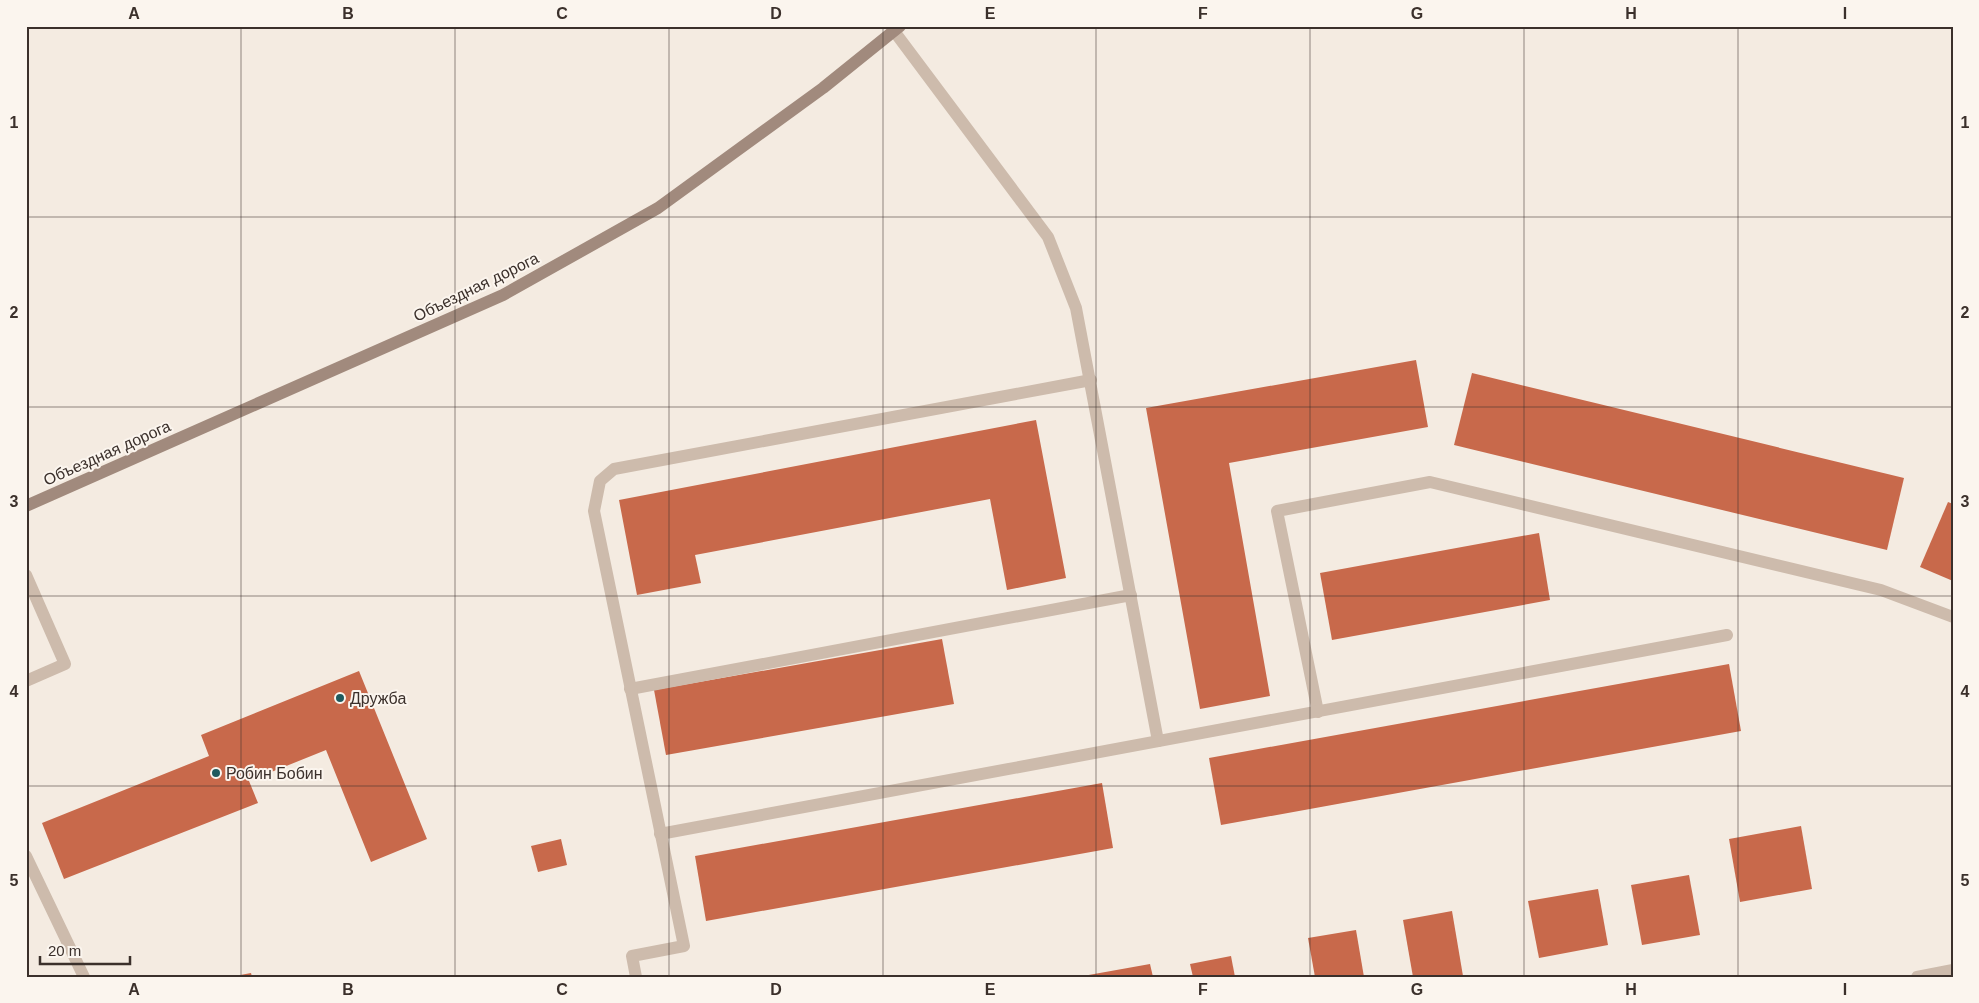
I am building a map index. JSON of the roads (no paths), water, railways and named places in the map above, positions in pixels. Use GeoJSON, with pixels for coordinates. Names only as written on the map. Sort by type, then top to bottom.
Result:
{"type":"FeatureCollection","features":[{"type":"Feature","properties":{"kind":"main road","name":"Объездная дорога"},"geometry":{"type":"LineString","coordinates":[[26,506],[503,295],[658,208],[823,88],[897,28]]}},
{"type":"Feature","properties":{"kind":"street"},"geometry":{"type":"LineString","coordinates":[[897,28],[1048,237],[1076,308],[1158,741]]}},
{"type":"Feature","properties":{"kind":"street"},"geometry":{"type":"LineString","coordinates":[[636,977],[632,956],[684,946],[594,511],[600,481],[614,468],[1091,380]]}},
{"type":"Feature","properties":{"kind":"street"},"geometry":{"type":"LineString","coordinates":[[1318,712],[1277,511],[1430,482],[1881,590],[1953,617]]}},
{"type":"Feature","properties":{"kind":"street"},"geometry":{"type":"LineString","coordinates":[[26,575],[65,664],[26,681]]}},
{"type":"Feature","properties":{"kind":"street"},"geometry":{"type":"LineString","coordinates":[[630,689],[1131,594]]}},
{"type":"Feature","properties":{"kind":"street"},"geometry":{"type":"LineString","coordinates":[[660,834],[1727,635]]}},
{"type":"Feature","properties":{"kind":"street"},"geometry":{"type":"LineString","coordinates":[[26,856],[84,977]]}},
{"type":"Feature","properties":{"kind":"street"},"geometry":{"type":"LineString","coordinates":[[1917,977],[1953,970]]}},
{"type":"Feature","properties":{"kind":"place","name":"Дружба"},"geometry":{"type":"Point","coordinates":[340,698]}},
{"type":"Feature","properties":{"kind":"place","name":"Робин Бобин"},"geometry":{"type":"Point","coordinates":[216,773]}}]}
